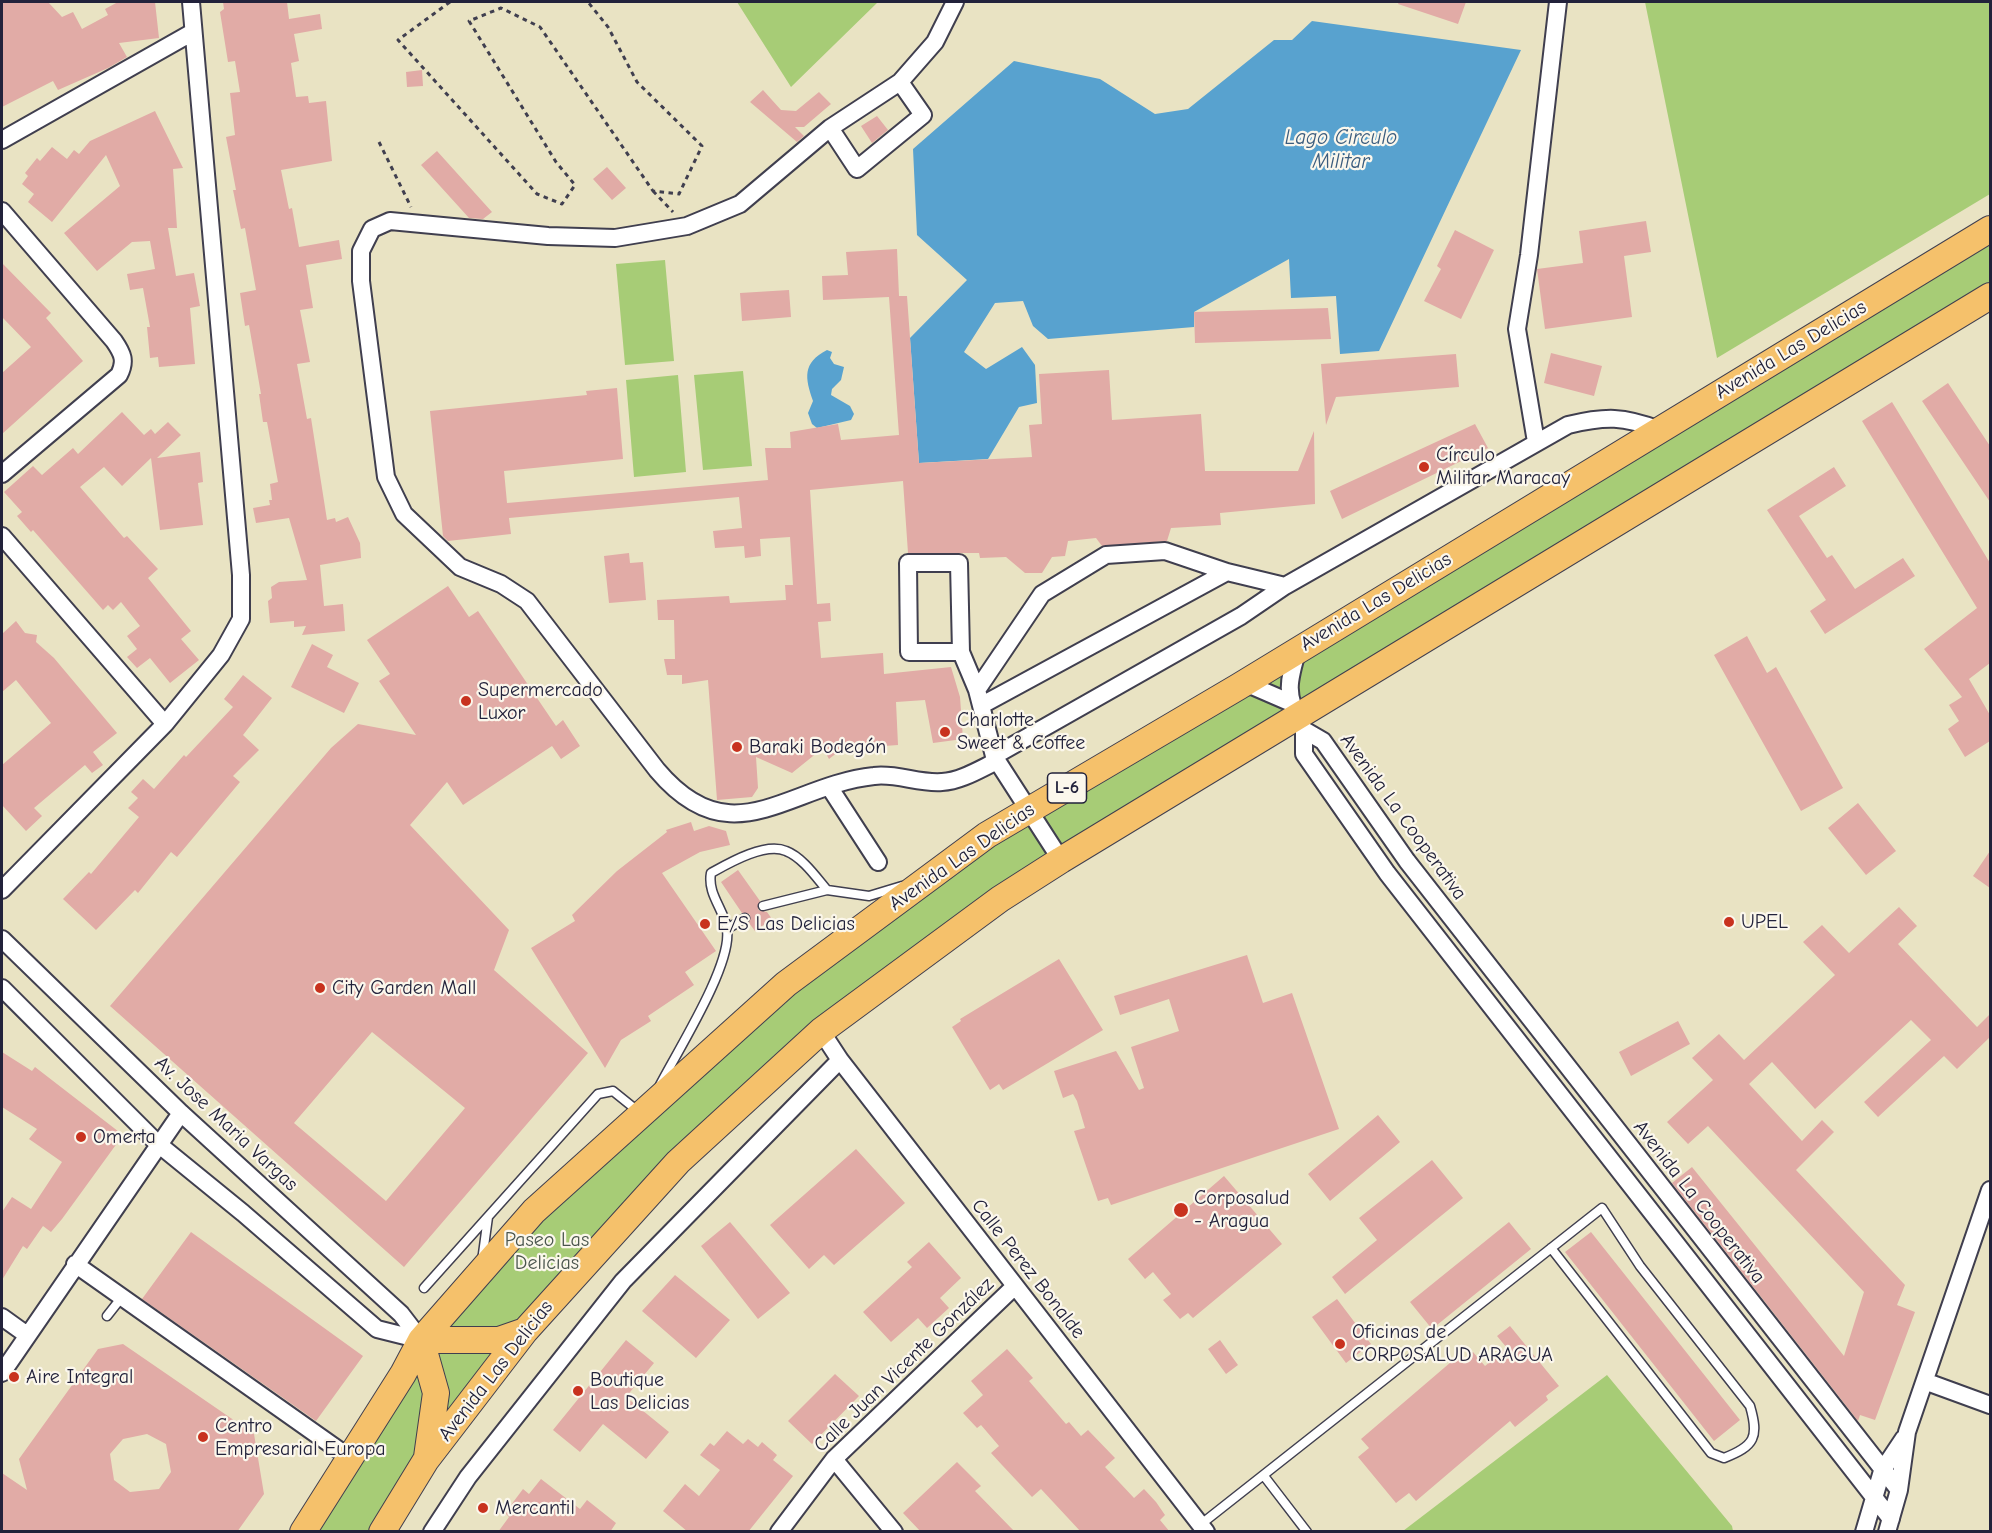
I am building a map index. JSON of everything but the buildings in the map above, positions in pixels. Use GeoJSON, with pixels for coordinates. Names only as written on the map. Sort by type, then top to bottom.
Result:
{"type":"FeatureCollection","features":[{"type":"Feature","properties":{"kind":"main road","name":"Avenida Las Delicias"},"geometry":{"type":"LineString","coordinates":[[303,1532],[421,1340],[534,1211],[786,984],[987,835],[1238,687],[1990,229]]}},
{"type":"Feature","properties":{"kind":"main road","name":"Avenida Las Delicias"},"geometry":{"type":"LineString","coordinates":[[382,1532],[426,1460],[525,1331],[678,1162],[820,1030],[1000,899],[1061,860],[1990,296]]}},
{"type":"Feature","properties":{"kind":"main road"},"geometry":{"type":"LineString","coordinates":[[426,1460],[436,1393],[421,1340],[499,1340],[525,1331]]}},
{"type":"Feature","properties":{"kind":"street"},"geometry":{"type":"LineString","coordinates":[[2,890],[165,724],[221,655],[241,619],[241,575],[190,2]]}},
{"type":"Feature","properties":{"kind":"street"},"geometry":{"type":"LineString","coordinates":[[955,2],[934,42],[900,82],[830,128],[740,204],[687,226],[615,238],[548,236],[390,221],[372,229],[361,251],[360,281],[386,477],[404,514],[460,567],[501,584],[527,601],[674,790],[697,805],[716,812],[740,814],[760,811],[874,776],[945,782],[996,758],[1241,616],[1285,586],[1536,441],[1568,425],[1601,417],[1635,420],[1660,430]]}},
{"type":"Feature","properties":{"kind":"street"},"geometry":{"type":"LineString","coordinates":[[1536,441],[1517,329],[1529,255],[1558,2]]}},
{"type":"Feature","properties":{"kind":"street"},"geometry":{"type":"LineString","coordinates":[[2,140],[193,32]]}},
{"type":"Feature","properties":{"kind":"street"},"geometry":{"type":"LineString","coordinates":[[830,128],[857,169],[923,116],[900,82]]}},
{"type":"Feature","properties":{"kind":"street"},"geometry":{"type":"LineString","coordinates":[[2,211],[114,341],[123,354],[125,364],[119,375],[2,474]]}},
{"type":"Feature","properties":{"kind":"street"},"geometry":{"type":"LineString","coordinates":[[2,536],[165,724]]}},
{"type":"Feature","properties":{"kind":"street"},"geometry":{"type":"LineString","coordinates":[[980,697],[1042,594],[1106,555],[1166,551],[1227,572],[1285,586]]}},
{"type":"Feature","properties":{"kind":"street"},"geometry":{"type":"LineString","coordinates":[[961,652],[909,652],[908,563],[959,563],[961,652],[980,697],[996,758],[1031,809],[1061,860]]}},
{"type":"Feature","properties":{"kind":"street"},"geometry":{"type":"LineString","coordinates":[[980,697],[1227,572]]}},
{"type":"Feature","properties":{"kind":"street"},"geometry":{"type":"LineString","coordinates":[[1298,650],[1289,687],[1304,754],[1387,873],[1874,1500],[1889,1525]]}},
{"type":"Feature","properties":{"kind":"street","name":"Avenida La Cooperativa"},"geometry":{"type":"LineString","coordinates":[[1238,687],[1252,686],[1297,717],[1323,741],[1414,870],[1899,1490]]}},
{"type":"Feature","properties":{"kind":"street"},"geometry":{"type":"LineString","coordinates":[[830,788],[878,862]]}},
{"type":"Feature","properties":{"kind":"street","name":"Av. Jose Maria Vargas"},"geometry":{"type":"LineString","coordinates":[[2,939],[180,1113],[401,1314],[421,1340]]}},
{"type":"Feature","properties":{"kind":"street"},"geometry":{"type":"LineString","coordinates":[[2,988],[157,1143],[243,1213],[377,1329],[421,1340]]}},
{"type":"Feature","properties":{"kind":"street","name":"Calle Perez Bonalde"},"geometry":{"type":"LineString","coordinates":[[820,1030],[840,1060],[1203,1528]]}},
{"type":"Feature","properties":{"kind":"street"},"geometry":{"type":"LineString","coordinates":[[432,1532],[468,1477],[623,1281],[840,1060]]}},
{"type":"Feature","properties":{"kind":"street"},"geometry":{"type":"LineString","coordinates":[[2,1372],[157,1143],[180,1113]]}},
{"type":"Feature","properties":{"kind":"street"},"geometry":{"type":"LineString","coordinates":[[1864,1532],[1882,1471],[1907,1432],[1927,1382],[1988,1200]]}},
{"type":"Feature","properties":{"kind":"street"},"geometry":{"type":"LineString","coordinates":[[75,1264],[350,1458]]}},
{"type":"Feature","properties":{"kind":"street","name":"Calle Juan Vicente González"},"geometry":{"type":"LineString","coordinates":[[779,1532],[834,1460],[1015,1286]]}},
{"type":"Feature","properties":{"kind":"street"},"geometry":{"type":"LineString","coordinates":[[2,1317],[27,1335]]}},
{"type":"Feature","properties":{"kind":"street"},"geometry":{"type":"LineString","coordinates":[[1927,1382],[1990,1405]]}},
{"type":"Feature","properties":{"kind":"street"},"geometry":{"type":"LineString","coordinates":[[1889,1525],[1899,1490],[1907,1432]]}},
{"type":"Feature","properties":{"kind":"street"},"geometry":{"type":"LineString","coordinates":[[834,1460],[894,1532]]}},
{"type":"Feature","properties":{"kind":"lane"},"geometry":{"type":"LineString","coordinates":[[423,1288],[598,1095],[613,1091],[645,1111],[725,959],[727,929],[709,884],[711,873],[734,860],[771,849],[786,851],[809,869],[827,890]]}},
{"type":"Feature","properties":{"kind":"lane"},"geometry":{"type":"LineString","coordinates":[[763,906],[827,890],[869,896],[931,876]]}},
{"type":"Feature","properties":{"kind":"lane"},"geometry":{"type":"LineString","coordinates":[[727,929],[745,918]]}},
{"type":"Feature","properties":{"kind":"lane"},"geometry":{"type":"LineString","coordinates":[[1203,1528],[1264,1476],[1551,1248],[1602,1208],[1640,1266],[1750,1406],[1756,1428],[1753,1441],[1741,1452],[1724,1458],[1711,1453],[1551,1248]]}},
{"type":"Feature","properties":{"kind":"lane"},"geometry":{"type":"LineString","coordinates":[[480,1274],[488,1216]]}},
{"type":"Feature","properties":{"kind":"lane"},"geometry":{"type":"LineString","coordinates":[[107,1316],[122,1297]]}},
{"type":"Feature","properties":{"kind":"lane"},"geometry":{"type":"LineString","coordinates":[[1264,1476],[1307,1532]]}},
{"type":"Feature","properties":{"kind":"path"},"geometry":{"type":"LineString","coordinates":[[450,2],[398,40],[537,194],[562,204],[575,185],[556,162],[469,21],[501,8],[540,27],[653,191],[687,226]]}},
{"type":"Feature","properties":{"kind":"path"},"geometry":{"type":"LineString","coordinates":[[588,2],[608,27],[637,82],[702,146],[679,194],[653,191]]}},
{"type":"Feature","properties":{"kind":"path"},"geometry":{"type":"LineString","coordinates":[[379,142],[420,225]]}},
{"type":"Feature","properties":{"kind":"green space"},"geometry":{"type":"Polygon","coordinates":[[[737,2],[878,2],[791,87],[737,2]]]}},
{"type":"Feature","properties":{"kind":"green space"},"geometry":{"type":"Polygon","coordinates":[[[1645,2],[1990,2],[1990,194],[1717,358],[1645,2]]]}},
{"type":"Feature","properties":{"kind":"green space","name":"Paseo Las Delicias"},"geometry":{"type":"Polygon","coordinates":[[[1990,229],[1990,296],[1305,714],[821,1031],[525,1331],[382,1531],[303,1532],[380,1410],[534,1211],[786,984],[987,835],[1990,229]]]}},
{"type":"Feature","properties":{"kind":"green space"},"geometry":{"type":"Polygon","coordinates":[[[665,260],[674,361],[625,365],[616,264],[665,260]]]}},
{"type":"Feature","properties":{"kind":"green space"},"geometry":{"type":"Polygon","coordinates":[[[743,371],[752,466],[703,470],[694,375],[743,371]]]}},
{"type":"Feature","properties":{"kind":"green space"},"geometry":{"type":"Polygon","coordinates":[[[678,375],[686,472],[634,477],[626,380],[678,375]]]}},
{"type":"Feature","properties":{"kind":"green space"},"geometry":{"type":"Polygon","coordinates":[[[1607,1375],[1732,1526],[1733,1531],[1403,1531],[1607,1375]]]}},
{"type":"Feature","properties":{"kind":"water","name":"Lago Circulo Militar"},"geometry":{"type":"Polygon","coordinates":[[[1312,21],[1521,50],[1379,351],[1340,354],[1336,296],[1291,298],[1289,259],[1194,312],[1194,327],[1048,339],[1033,326],[1023,301],[995,303],[964,352],[986,369],[1022,347],[1035,365],[1037,403],[1019,407],[988,459],[919,463],[910,338],[967,280],[917,235],[913,149],[1014,61],[1100,79],[1155,114],[1188,109],[1274,40],[1292,40],[1312,21]]]}},
{"type":"Feature","properties":{"kind":"water"},"geometry":{"type":"Polygon","coordinates":[[[827,350],[832,352],[830,358],[834,364],[844,367],[841,380],[832,389],[831,395],[850,406],[854,414],[851,420],[817,428],[812,424],[808,413],[813,401],[807,378],[809,366],[813,360],[827,350]]]}},
{"type":"Feature","properties":{"kind":"place","name":"Círculo Militar Maracay"},"geometry":{"type":"Point","coordinates":[1424,467]}},
{"type":"Feature","properties":{"kind":"place","name":"Supermercado Luxor"},"geometry":{"type":"Point","coordinates":[466,701]}},
{"type":"Feature","properties":{"kind":"place","name":"Charlotte Sweet & Coffee"},"geometry":{"type":"Point","coordinates":[945,732]}},
{"type":"Feature","properties":{"kind":"place","name":"Baraki Bodegón"},"geometry":{"type":"Point","coordinates":[737,747]}},
{"type":"Feature","properties":{"kind":"place","name":"UPEL"},"geometry":{"type":"Point","coordinates":[1729,922]}},
{"type":"Feature","properties":{"kind":"place","name":"E/S Las Delicias"},"geometry":{"type":"Point","coordinates":[705,924]}},
{"type":"Feature","properties":{"kind":"place","name":"City Garden Mall"},"geometry":{"type":"Point","coordinates":[320,988]}},
{"type":"Feature","properties":{"kind":"place","name":"Omerta"},"geometry":{"type":"Point","coordinates":[81,1137]}},
{"type":"Feature","properties":{"kind":"place","name":"Corposalud - Aragua"},"geometry":{"type":"Point","coordinates":[1181,1210]}},
{"type":"Feature","properties":{"kind":"place","name":"Oficinas de CORPOSALUD ARAGUA"},"geometry":{"type":"Point","coordinates":[1340,1344]}},
{"type":"Feature","properties":{"kind":"place","name":"Aire Integral"},"geometry":{"type":"Point","coordinates":[14,1377]}},
{"type":"Feature","properties":{"kind":"place","name":"Boutique Las Delicias"},"geometry":{"type":"Point","coordinates":[578,1391]}},
{"type":"Feature","properties":{"kind":"place","name":"Centro Empresarial Europa"},"geometry":{"type":"Point","coordinates":[203,1437]}},
{"type":"Feature","properties":{"kind":"place","name":"Mercantil"},"geometry":{"type":"Point","coordinates":[483,1508]}}]}
